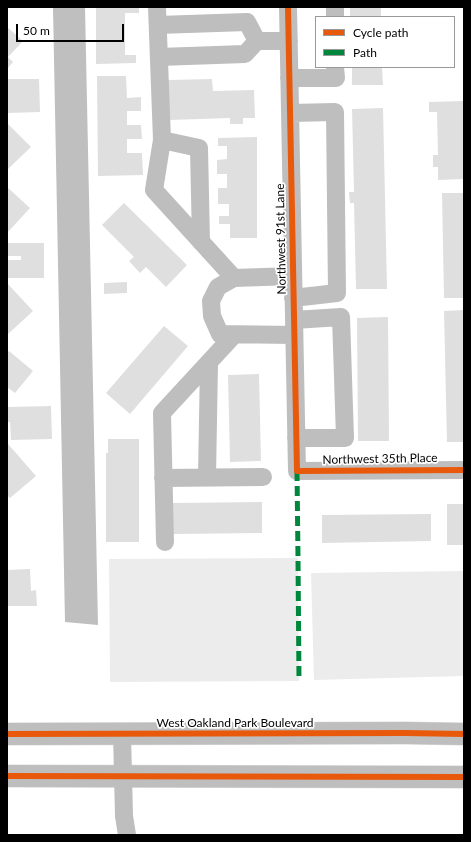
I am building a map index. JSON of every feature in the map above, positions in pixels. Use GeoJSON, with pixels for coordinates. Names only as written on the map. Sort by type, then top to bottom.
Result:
{"type":"FeatureCollection","features":[{"type":"Feature","properties":{"kind":"main road","name":"West Oakland Park Boulevard"},"geometry":{"type":"LineString","coordinates":[[7,734],[464,734]]}},
{"type":"Feature","properties":{"kind":"main road"},"geometry":{"type":"LineString","coordinates":[[7,776],[464,777]]}},
{"type":"Feature","properties":{"kind":"street"},"geometry":{"type":"LineString","coordinates":[[157,7],[162,140],[154,190],[234,278]]}},
{"type":"Feature","properties":{"kind":"street","name":"Northwest 91st Lane"},"geometry":{"type":"LineString","coordinates":[[288,7],[297,471]]}},
{"type":"Feature","properties":{"kind":"street"},"geometry":{"type":"LineString","coordinates":[[158,25],[247,22],[257,41]]}},
{"type":"Feature","properties":{"kind":"street"},"geometry":{"type":"LineString","coordinates":[[159,57],[245,54],[257,41],[289,41]]}},
{"type":"Feature","properties":{"kind":"street"},"geometry":{"type":"LineString","coordinates":[[289,78],[336,78],[335,68]]}},
{"type":"Feature","properties":{"kind":"street"},"geometry":{"type":"LineString","coordinates":[[290,113],[335,112],[338,293],[293,298]]}},
{"type":"Feature","properties":{"kind":"street"},"geometry":{"type":"LineString","coordinates":[[162,140],[199,148],[201,242]]}},
{"type":"Feature","properties":{"kind":"street"},"geometry":{"type":"LineString","coordinates":[[293,276],[234,278],[218,287],[211,300],[212,316],[220,334],[234,335],[294,327],[341,318],[345,438],[296,438]]}},
{"type":"Feature","properties":{"kind":"street"},"geometry":{"type":"LineString","coordinates":[[164,542],[162,413],[234,335]]}},
{"type":"Feature","properties":{"kind":"street"},"geometry":{"type":"LineString","coordinates":[[207,477],[209,362]]}},
{"type":"Feature","properties":{"kind":"street","name":"Northwest 35th Place"},"geometry":{"type":"LineString","coordinates":[[297,471],[464,470]]}},
{"type":"Feature","properties":{"kind":"street"},"geometry":{"type":"LineString","coordinates":[[163,478],[263,477]]}},
{"type":"Feature","properties":{"kind":"street"},"geometry":{"type":"LineString","coordinates":[[122,734],[124,816],[127,835]]}},
{"type":"Feature","properties":{"kind":"shaded area"},"geometry":{"type":"Polygon","coordinates":[[[53,7],[85,7],[98,625],[65,622],[53,7]]]}},
{"type":"Feature","properties":{"kind":"shaded area"},"geometry":{"type":"Polygon","coordinates":[[[298,558],[299,681],[110,682],[109,559],[298,558]]]}},
{"type":"Feature","properties":{"kind":"shaded area"},"geometry":{"type":"Polygon","coordinates":[[[464,571],[464,676],[314,680],[311,573],[464,571]]]}},
{"type":"Feature","properties":{"kind":"building"},"geometry":{"type":"Polygon","coordinates":[[[96,7],[139,7],[139,13],[125,13],[125,55],[136,55],[136,63],[96,64],[96,7]]]}},
{"type":"Feature","properties":{"kind":"building"},"geometry":{"type":"Polygon","coordinates":[[[350,7],[381,7],[381,16],[350,16],[350,7]]]}},
{"type":"Feature","properties":{"kind":"building"},"geometry":{"type":"Polygon","coordinates":[[[7,27],[23,41],[8,57],[13,62],[7,69],[7,27]]]}},
{"type":"Feature","properties":{"kind":"building"},"geometry":{"type":"Polygon","coordinates":[[[352,68],[382,68],[383,85],[352,85],[352,68]]]}},
{"type":"Feature","properties":{"kind":"building"},"geometry":{"type":"Polygon","coordinates":[[[97,76],[126,76],[127,98],[141,97],[141,111],[127,111],[127,125],[141,125],[142,139],[127,139],[127,153],[142,153],[143,175],[98,176],[97,76]]]}},
{"type":"Feature","properties":{"kind":"building"},"geometry":{"type":"Polygon","coordinates":[[[7,79],[39,79],[40,112],[7,113],[7,79]]]}},
{"type":"Feature","properties":{"kind":"building"},"geometry":{"type":"Polygon","coordinates":[[[212,79],[213,91],[254,90],[255,118],[243,118],[243,124],[230,124],[230,118],[169,120],[168,80],[212,79]]]}},
{"type":"Feature","properties":{"kind":"building"},"geometry":{"type":"Polygon","coordinates":[[[463,101],[464,179],[438,180],[438,167],[433,167],[433,155],[438,155],[437,112],[429,112],[429,102],[463,101]]]}},
{"type":"Feature","properties":{"kind":"building"},"geometry":{"type":"Polygon","coordinates":[[[383,108],[387,289],[356,289],[354,203],[350,203],[349,192],[354,192],[352,109],[383,108]]]}},
{"type":"Feature","properties":{"kind":"building"},"geometry":{"type":"Polygon","coordinates":[[[7,123],[31,147],[7,170],[7,123]]]}},
{"type":"Feature","properties":{"kind":"building"},"geometry":{"type":"Polygon","coordinates":[[[257,137],[257,238],[230,238],[230,224],[219,224],[219,216],[229,216],[229,204],[218,204],[218,188],[227,188],[227,174],[217,174],[217,160],[227,159],[227,146],[218,146],[218,138],[257,137]]]}},
{"type":"Feature","properties":{"kind":"building"},"geometry":{"type":"Polygon","coordinates":[[[7,187],[30,208],[7,233],[7,187]]]}},
{"type":"Feature","properties":{"kind":"building"},"geometry":{"type":"Polygon","coordinates":[[[442,193],[464,193],[464,298],[444,298],[442,193]]]}},
{"type":"Feature","properties":{"kind":"building"},"geometry":{"type":"Polygon","coordinates":[[[124,203],[187,265],[166,287],[146,267],[140,273],[129,261],[134,257],[102,225],[124,203]]]}},
{"type":"Feature","properties":{"kind":"building"},"geometry":{"type":"Polygon","coordinates":[[[7,243],[44,243],[44,278],[8,278],[8,260],[21,260],[21,256],[7,256],[7,243]]]}},
{"type":"Feature","properties":{"kind":"building"},"geometry":{"type":"Polygon","coordinates":[[[127,282],[127,293],[104,294],[104,283],[127,282]]]}},
{"type":"Feature","properties":{"kind":"building"},"geometry":{"type":"Polygon","coordinates":[[[7,283],[33,311],[8,334],[7,333],[7,283]]]}},
{"type":"Feature","properties":{"kind":"building"},"geometry":{"type":"Polygon","coordinates":[[[464,310],[464,442],[447,442],[444,311],[464,310]]]}},
{"type":"Feature","properties":{"kind":"building"},"geometry":{"type":"Polygon","coordinates":[[[388,317],[389,441],[358,441],[357,318],[388,317]]]}},
{"type":"Feature","properties":{"kind":"building"},"geometry":{"type":"Polygon","coordinates":[[[164,326],[188,346],[130,414],[106,393],[164,326]]]}},
{"type":"Feature","properties":{"kind":"building"},"geometry":{"type":"Polygon","coordinates":[[[9,351],[33,371],[15,393],[7,387],[7,353],[9,351]]]}},
{"type":"Feature","properties":{"kind":"building"},"geometry":{"type":"Polygon","coordinates":[[[259,374],[261,461],[230,462],[228,375],[259,374]]]}},
{"type":"Feature","properties":{"kind":"building"},"geometry":{"type":"Polygon","coordinates":[[[51,406],[52,439],[11,440],[10,422],[8,422],[8,407],[51,406]]]}},
{"type":"Feature","properties":{"kind":"building"},"geometry":{"type":"Polygon","coordinates":[[[108,439],[139,439],[139,542],[106,542],[106,453],[108,453],[108,439]]]}},
{"type":"Feature","properties":{"kind":"building"},"geometry":{"type":"Polygon","coordinates":[[[8,444],[36,476],[10,498],[7,495],[8,444]]]}},
{"type":"Feature","properties":{"kind":"building"},"geometry":{"type":"Polygon","coordinates":[[[262,502],[262,533],[173,534],[173,503],[262,502]]]}},
{"type":"Feature","properties":{"kind":"building"},"geometry":{"type":"Polygon","coordinates":[[[447,504],[464,504],[464,545],[447,545],[447,504]]]}},
{"type":"Feature","properties":{"kind":"building"},"geometry":{"type":"Polygon","coordinates":[[[431,514],[431,541],[322,543],[322,515],[431,514]]]}},
{"type":"Feature","properties":{"kind":"building"},"geometry":{"type":"Polygon","coordinates":[[[30,569],[31,591],[36,590],[37,606],[7,606],[7,570],[30,569]]]}},
{"type":"Feature","properties":{"kind":"marked path"},"geometry":{"type":"LineString","coordinates":[[297,471],[299,681]]}},
{"type":"Feature","properties":{"kind":"cycle path"},"geometry":{"type":"LineString","coordinates":[[288,7],[297,471],[464,470]]}},
{"type":"Feature","properties":{"kind":"cycle path"},"geometry":{"type":"LineString","coordinates":[[7,734],[464,734]]}},
{"type":"Feature","properties":{"kind":"cycle path"},"geometry":{"type":"LineString","coordinates":[[7,776],[464,777]]}}]}
